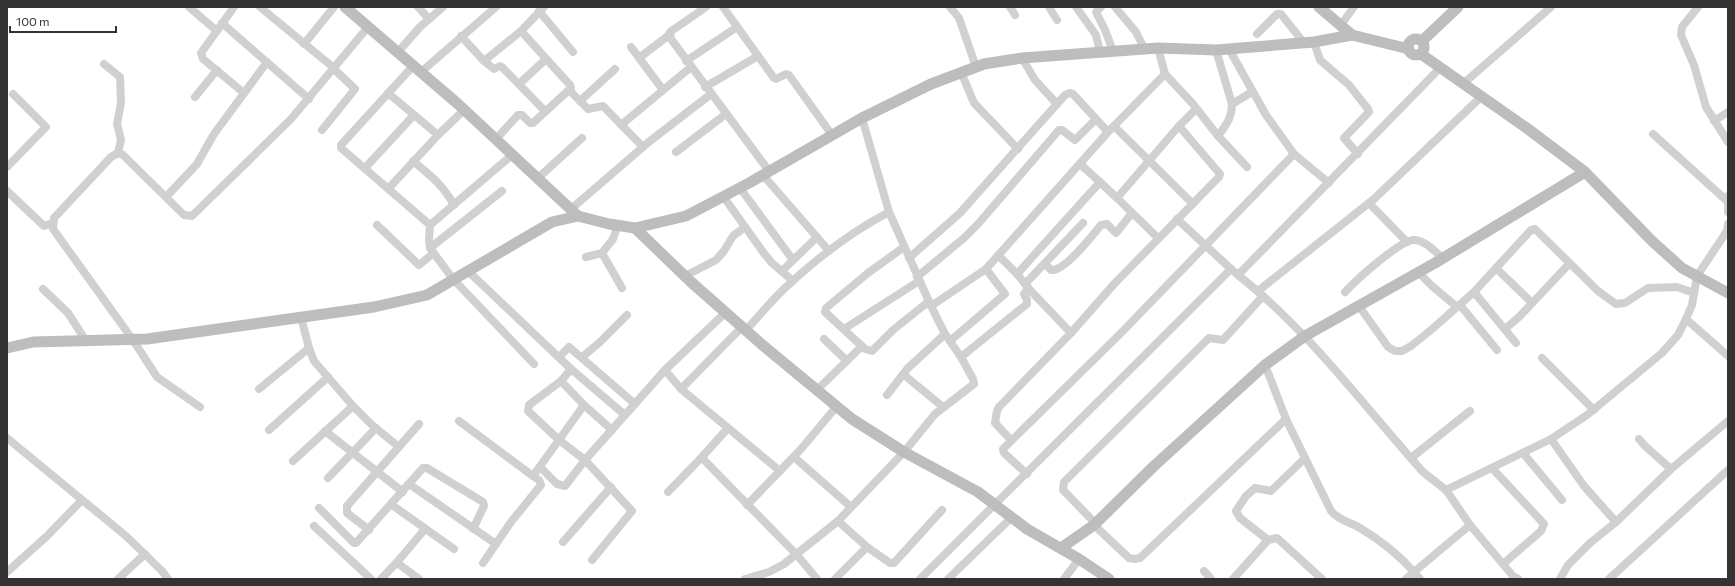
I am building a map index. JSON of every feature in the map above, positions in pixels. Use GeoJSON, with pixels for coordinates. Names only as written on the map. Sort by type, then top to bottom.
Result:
{"type":"FeatureCollection","features":[{"type":"Feature","properties":{"kind":"street"},"geometry":{"type":"LineString","coordinates":[[189,7],[217,31]]}},
{"type":"Feature","properties":{"kind":"street"},"geometry":{"type":"LineString","coordinates":[[234,7],[201,53],[203,59],[244,93]]}},
{"type":"Feature","properties":{"kind":"street"},"geometry":{"type":"LineString","coordinates":[[260,7],[334,69],[354,89],[322,130]]}},
{"type":"Feature","properties":{"kind":"street"},"geometry":{"type":"LineString","coordinates":[[304,44],[334,7]]}},
{"type":"Feature","properties":{"kind":"street"},"geometry":{"type":"LineString","coordinates":[[345,7],[464,110],[574,212],[618,225],[635,228],[686,216],[740,188],[862,118],[931,84],[984,64],[1022,58],[1158,48],[1229,49],[1309,42],[1352,35],[1409,49]]}},
{"type":"Feature","properties":{"kind":"street"},"geometry":{"type":"LineString","coordinates":[[418,7],[429,19]]}},
{"type":"Feature","properties":{"kind":"street"},"geometry":{"type":"LineString","coordinates":[[398,52],[429,19],[443,7]]}},
{"type":"Feature","properties":{"kind":"street"},"geometry":{"type":"LineString","coordinates":[[430,225],[389,188],[345,152],[341,148],[341,145],[388,93],[496,7]]}},
{"type":"Feature","properties":{"kind":"street"},"geometry":{"type":"LineString","coordinates":[[639,58],[669,35],[672,30],[706,7]]}},
{"type":"Feature","properties":{"kind":"street"},"geometry":{"type":"LineString","coordinates":[[723,7],[774,78],[776,79],[786,74],[789,75],[832,135]]}},
{"type":"Feature","properties":{"kind":"street"},"geometry":{"type":"LineString","coordinates":[[950,7],[959,18],[976,67]]}},
{"type":"Feature","properties":{"kind":"street"},"geometry":{"type":"LineString","coordinates":[[1010,7],[1015,15]]}},
{"type":"Feature","properties":{"kind":"street"},"geometry":{"type":"LineString","coordinates":[[1049,7],[1057,20]]}},
{"type":"Feature","properties":{"kind":"street"},"geometry":{"type":"LineString","coordinates":[[1076,7],[1096,35],[1100,52]]}},
{"type":"Feature","properties":{"kind":"street"},"geometry":{"type":"LineString","coordinates":[[1101,7],[1096,12],[1113,51]]}},
{"type":"Feature","properties":{"kind":"street"},"geometry":{"type":"LineString","coordinates":[[1115,7],[1136,32],[1145,50]]}},
{"type":"Feature","properties":{"kind":"street"},"geometry":{"type":"LineString","coordinates":[[1319,7],[1352,35]]}},
{"type":"Feature","properties":{"kind":"street"},"geometry":{"type":"LineString","coordinates":[[1340,26],[1354,7]]}},
{"type":"Feature","properties":{"kind":"street"},"geometry":{"type":"LineString","coordinates":[[1422,41],[1458,7]]}},
{"type":"Feature","properties":{"kind":"street"},"geometry":{"type":"LineString","coordinates":[[1464,83],[1551,7]]}},
{"type":"Feature","properties":{"kind":"street"},"geometry":{"type":"LineString","coordinates":[[1698,7],[1682,27],[1681,34],[1694,66],[1706,107],[1728,142]]}},
{"type":"Feature","properties":{"kind":"street"},"geometry":{"type":"LineString","coordinates":[[484,60],[520,31],[541,9],[573,52]]}},
{"type":"Feature","properties":{"kind":"street"},"geometry":{"type":"LineString","coordinates":[[1257,34],[1278,14],[1281,14],[1309,42],[1320,60],[1349,85],[1369,112],[1344,138],[1344,140],[1358,154]]}},
{"type":"Feature","properties":{"kind":"street"},"geometry":{"type":"LineString","coordinates":[[222,23],[309,99]]}},
{"type":"Feature","properties":{"kind":"street"},"geometry":{"type":"LineString","coordinates":[[621,125],[663,90],[688,64],[737,26]]}},
{"type":"Feature","properties":{"kind":"street"},"geometry":{"type":"LineString","coordinates":[[118,153],[123,155],[184,215],[192,216],[280,130],[309,99],[368,27]]}},
{"type":"Feature","properties":{"kind":"street"},"geometry":{"type":"LineString","coordinates":[[520,31],[546,58],[570,86],[570,90],[588,109],[603,106],[643,147]]}},
{"type":"Feature","properties":{"kind":"street"},"geometry":{"type":"LineString","coordinates":[[669,35],[688,64],[726,114],[766,173],[829,252]]}},
{"type":"Feature","properties":{"kind":"street"},"geometry":{"type":"LineString","coordinates":[[461,36],[494,70],[500,66],[502,67],[546,111]]}},
{"type":"Feature","properties":{"kind":"street"},"geometry":{"type":"LineString","coordinates":[[1422,41],[1417,39],[1412,40],[1409,44],[1409,49],[1412,54],[1421,54],[1441,67],[1585,172],[1668,256],[1682,268],[1728,293]]}},
{"type":"Feature","properties":{"kind":"street"},"geometry":{"type":"LineString","coordinates":[[1421,54],[1424,48],[1422,41]]}},
{"type":"Feature","properties":{"kind":"street"},"geometry":{"type":"LineString","coordinates":[[630,47],[663,90]]}},
{"type":"Feature","properties":{"kind":"street"},"geometry":{"type":"LineString","coordinates":[[1158,48],[1165,74],[1218,136],[1247,167]]}},
{"type":"Feature","properties":{"kind":"street"},"geometry":{"type":"LineString","coordinates":[[1229,49],[1266,115],[1294,154],[1329,183]]}},
{"type":"Feature","properties":{"kind":"street"},"geometry":{"type":"LineString","coordinates":[[1216,50],[1232,104],[1232,114],[1230,120],[1218,136]]}},
{"type":"Feature","properties":{"kind":"street"},"geometry":{"type":"LineString","coordinates":[[7,348],[33,342],[147,339],[374,307],[427,295],[552,222],[574,212],[643,147],[708,90],[758,56]]}},
{"type":"Feature","properties":{"kind":"street"},"geometry":{"type":"LineString","coordinates":[[519,84],[546,58]]}},
{"type":"Feature","properties":{"kind":"street"},"geometry":{"type":"LineString","coordinates":[[1022,58],[1035,80],[1057,104]]}},
{"type":"Feature","properties":{"kind":"street"},"geometry":{"type":"LineString","coordinates":[[166,197],[197,164],[214,134],[267,62]]}},
{"type":"Feature","properties":{"kind":"street"},"geometry":{"type":"LineString","coordinates":[[104,64],[120,77],[121,103],[117,124],[121,140],[118,153]]}},
{"type":"Feature","properties":{"kind":"street"},"geometry":{"type":"LineString","coordinates":[[1238,275],[1358,154],[1441,67]]}},
{"type":"Feature","properties":{"kind":"street"},"geometry":{"type":"LineString","coordinates":[[580,101],[615,69]]}},
{"type":"Feature","properties":{"kind":"street"},"geometry":{"type":"LineString","coordinates":[[195,97],[217,70]]}},
{"type":"Feature","properties":{"kind":"street"},"geometry":{"type":"LineString","coordinates":[[961,72],[974,103],[1018,148]]}},
{"type":"Feature","properties":{"kind":"street"},"geometry":{"type":"LineString","coordinates":[[904,247],[868,273],[826,308],[825,312],[868,350],[872,351],[893,330],[930,304],[986,269],[1111,129],[1165,74]]}},
{"type":"Feature","properties":{"kind":"street"},"geometry":{"type":"LineString","coordinates":[[496,140],[518,115],[522,115],[531,123],[570,90]]}},
{"type":"Feature","properties":{"kind":"street"},"geometry":{"type":"LineString","coordinates":[[1232,104],[1252,92]]}},
{"type":"Feature","properties":{"kind":"street"},"geometry":{"type":"LineString","coordinates":[[388,93],[438,135]]}},
{"type":"Feature","properties":{"kind":"street"},"geometry":{"type":"LineString","coordinates":[[909,258],[960,213],[1065,95],[1070,93],[1073,94],[1096,119],[1111,129],[1149,160],[1193,204]]}},
{"type":"Feature","properties":{"kind":"street"},"geometry":{"type":"LineString","coordinates":[[7,167],[46,127],[13,94]]}},
{"type":"Feature","properties":{"kind":"street"},"geometry":{"type":"LineString","coordinates":[[1286,419],[1140,558],[1129,558],[1094,524],[1063,490],[1064,482],[1208,338],[1223,340],[1261,293],[1369,203],[1482,96]]}},
{"type":"Feature","properties":{"kind":"street"},"geometry":{"type":"LineString","coordinates":[[1117,198],[1179,126],[1196,109]]}},
{"type":"Feature","properties":{"kind":"street"},"geometry":{"type":"LineString","coordinates":[[389,188],[438,135],[464,110]]}},
{"type":"Feature","properties":{"kind":"street"},"geometry":{"type":"LineString","coordinates":[[1714,121],[1728,112]]}},
{"type":"Feature","properties":{"kind":"street"},"geometry":{"type":"LineString","coordinates":[[676,152],[726,114]]}},
{"type":"Feature","properties":{"kind":"street"},"geometry":{"type":"LineString","coordinates":[[365,168],[414,115]]}},
{"type":"Feature","properties":{"kind":"street"},"geometry":{"type":"LineString","coordinates":[[745,579],[760,577],[784,564],[838,521],[904,452],[921,429],[943,407],[974,384],[973,379],[961,357],[945,334],[930,304],[889,212],[862,118]]}},
{"type":"Feature","properties":{"kind":"street"},"geometry":{"type":"LineString","coordinates":[[844,329],[918,279],[964,238],[978,224],[1059,130],[1062,130],[1075,140],[1096,119]]}},
{"type":"Feature","properties":{"kind":"street"},"geometry":{"type":"LineString","coordinates":[[1011,440],[996,425],[997,411],[1071,333],[1115,283],[1219,177],[1220,174],[1179,126]]}},
{"type":"Feature","properties":{"kind":"street"},"geometry":{"type":"LineString","coordinates":[[1653,134],[1727,198],[1728,212]]}},
{"type":"Feature","properties":{"kind":"street"},"geometry":{"type":"LineString","coordinates":[[538,178],[582,138]]}},
{"type":"Feature","properties":{"kind":"street"},"geometry":{"type":"LineString","coordinates":[[118,153],[110,157],[54,218],[52,223],[54,229],[133,340],[157,377],[165,384],[200,406]]}},
{"type":"Feature","properties":{"kind":"street"},"geometry":{"type":"LineString","coordinates":[[1027,474],[1003,452],[1003,448],[1088,366],[1294,154]]}},
{"type":"Feature","properties":{"kind":"street"},"geometry":{"type":"LineString","coordinates":[[512,155],[430,225],[429,240],[432,250],[453,279],[534,364]]}},
{"type":"Feature","properties":{"kind":"street"},"geometry":{"type":"LineString","coordinates":[[413,161],[437,180],[454,205]]}},
{"type":"Feature","properties":{"kind":"street"},"geometry":{"type":"LineString","coordinates":[[1080,164],[1158,238]]}},
{"type":"Feature","properties":{"kind":"street"},"geometry":{"type":"LineString","coordinates":[[1060,548],[1094,524],[1154,466],[1265,364],[1305,336],[1443,258],[1585,172]]}},
{"type":"Feature","properties":{"kind":"street"},"geometry":{"type":"LineString","coordinates":[[1017,274],[1100,182]]}},
{"type":"Feature","properties":{"kind":"street"},"geometry":{"type":"LineString","coordinates":[[740,188],[793,260]]}},
{"type":"Feature","properties":{"kind":"street"},"geometry":{"type":"LineString","coordinates":[[7,191],[44,226],[52,223]]}},
{"type":"Feature","properties":{"kind":"street"},"geometry":{"type":"LineString","coordinates":[[377,225],[419,265],[432,250],[502,191]]}},
{"type":"Feature","properties":{"kind":"street"},"geometry":{"type":"LineString","coordinates":[[723,196],[763,252],[794,281]]}},
{"type":"Feature","properties":{"kind":"street"},"geometry":{"type":"LineString","coordinates":[[1369,203],[1407,242]]}},
{"type":"Feature","properties":{"kind":"street"},"geometry":{"type":"LineString","coordinates":[[681,389],[794,281],[856,230],[889,212]]}},
{"type":"Feature","properties":{"kind":"street"},"geometry":{"type":"LineString","coordinates":[[1045,264],[1051,270],[1056,270],[1069,261],[1101,225],[1107,224],[1116,233],[1132,213]]}},
{"type":"Feature","properties":{"kind":"street"},"geometry":{"type":"LineString","coordinates":[[1178,219],[1231,269],[1261,293],[1305,336],[1426,474],[1446,490],[1470,525],[1513,576],[1518,579]]}},
{"type":"Feature","properties":{"kind":"street"},"geometry":{"type":"LineString","coordinates":[[961,357],[1026,306],[1027,300],[1024,294],[1026,286],[1083,222]]}},
{"type":"Feature","properties":{"kind":"street"},"geometry":{"type":"LineString","coordinates":[[1446,490],[1551,439],[1594,410],[1662,353],[1678,335],[1692,305],[1697,276],[1727,231],[1728,224]]}},
{"type":"Feature","properties":{"kind":"street"},"geometry":{"type":"LineString","coordinates":[[586,257],[602,253],[607,249],[613,239],[618,225]]}},
{"type":"Feature","properties":{"kind":"street"},"geometry":{"type":"LineString","coordinates":[[685,276],[716,260],[724,251],[733,236],[745,227]]}},
{"type":"Feature","properties":{"kind":"street"},"geometry":{"type":"LineString","coordinates":[[635,228],[685,276],[744,329],[852,419],[904,452],[978,492],[1027,529],[1079,559],[1108,579]]}},
{"type":"Feature","properties":{"kind":"street"},"geometry":{"type":"LineString","coordinates":[[1359,306],[1388,347],[1395,351],[1402,351],[1411,346],[1474,292],[1531,230],[1535,229],[1598,292],[1616,304],[1625,304],[1648,288],[1677,287],[1694,293]]}},
{"type":"Feature","properties":{"kind":"street"},"geometry":{"type":"LineString","coordinates":[[782,271],[817,237]]}},
{"type":"Feature","properties":{"kind":"street"},"geometry":{"type":"LineString","coordinates":[[1345,292],[1353,282],[1386,256],[1407,242],[1414,240],[1422,242],[1443,258]]}},
{"type":"Feature","properties":{"kind":"street"},"geometry":{"type":"LineString","coordinates":[[602,253],[622,288]]}},
{"type":"Feature","properties":{"kind":"street"},"geometry":{"type":"LineString","coordinates":[[998,255],[1071,333]]}},
{"type":"Feature","properties":{"kind":"street"},"geometry":{"type":"LineString","coordinates":[[1505,329],[1520,316],[1531,302],[1569,264]]}},
{"type":"Feature","properties":{"kind":"street"},"geometry":{"type":"LineString","coordinates":[[1496,268],[1531,302]]}},
{"type":"Feature","properties":{"kind":"street"},"geometry":{"type":"LineString","coordinates":[[950,341],[1005,294],[986,269]]}},
{"type":"Feature","properties":{"kind":"street"},"geometry":{"type":"LineString","coordinates":[[920,579],[1231,269]]}},
{"type":"Feature","properties":{"kind":"street"},"geometry":{"type":"LineString","coordinates":[[468,271],[559,358],[625,415]]}},
{"type":"Feature","properties":{"kind":"street"},"geometry":{"type":"LineString","coordinates":[[1418,272],[1432,286],[1458,306],[1497,350]]}},
{"type":"Feature","properties":{"kind":"street"},"geometry":{"type":"LineString","coordinates":[[43,289],[68,313],[86,341]]}},
{"type":"Feature","properties":{"kind":"street"},"geometry":{"type":"LineString","coordinates":[[1474,292],[1516,343]]}},
{"type":"Feature","properties":{"kind":"street"},"geometry":{"type":"LineString","coordinates":[[540,467],[558,484],[565,486],[585,460],[665,370],[726,312]]}},
{"type":"Feature","properties":{"kind":"street"},"geometry":{"type":"LineString","coordinates":[[582,357],[599,343],[627,315]]}},
{"type":"Feature","properties":{"kind":"street"},"geometry":{"type":"LineString","coordinates":[[301,317],[314,361],[353,406],[399,447]]}},
{"type":"Feature","properties":{"kind":"street"},"geometry":{"type":"LineString","coordinates":[[1686,319],[1728,356]]}},
{"type":"Feature","properties":{"kind":"street"},"geometry":{"type":"LineString","coordinates":[[887,394],[903,374],[945,334]]}},
{"type":"Feature","properties":{"kind":"street"},"geometry":{"type":"LineString","coordinates":[[824,339],[847,361]]}},
{"type":"Feature","properties":{"kind":"street"},"geometry":{"type":"LineString","coordinates":[[817,390],[862,346]]}},
{"type":"Feature","properties":{"kind":"street"},"geometry":{"type":"LineString","coordinates":[[559,358],[569,347],[635,404]]}},
{"type":"Feature","properties":{"kind":"street"},"geometry":{"type":"LineString","coordinates":[[258,389],[309,348]]}},
{"type":"Feature","properties":{"kind":"street"},"geometry":{"type":"LineString","coordinates":[[1542,358],[1594,410]]}},
{"type":"Feature","properties":{"kind":"street"},"geometry":{"type":"LineString","coordinates":[[1265,364],[1286,419],[1304,459],[1334,515],[1359,528],[1393,550],[1420,579]]}},
{"type":"Feature","properties":{"kind":"street"},"geometry":{"type":"LineString","coordinates":[[571,369],[561,381],[528,405],[527,409],[559,440],[585,460],[632,511],[592,560]]}},
{"type":"Feature","properties":{"kind":"street"},"geometry":{"type":"LineString","coordinates":[[665,370],[681,389],[780,471]]}},
{"type":"Feature","properties":{"kind":"street"},"geometry":{"type":"LineString","coordinates":[[903,374],[943,407]]}},
{"type":"Feature","properties":{"kind":"street"},"geometry":{"type":"LineString","coordinates":[[269,430],[328,377]]}},
{"type":"Feature","properties":{"kind":"street"},"geometry":{"type":"LineString","coordinates":[[561,381],[584,406],[612,430]]}},
{"type":"Feature","properties":{"kind":"street"},"geometry":{"type":"LineString","coordinates":[[293,461],[353,406]]}},
{"type":"Feature","properties":{"kind":"street"},"geometry":{"type":"LineString","coordinates":[[533,476],[584,406]]}},
{"type":"Feature","properties":{"kind":"street"},"geometry":{"type":"LineString","coordinates":[[747,504],[794,456],[837,406]]}},
{"type":"Feature","properties":{"kind":"street"},"geometry":{"type":"LineString","coordinates":[[1412,458],[1470,411]]}},
{"type":"Feature","properties":{"kind":"street"},"geometry":{"type":"LineString","coordinates":[[459,421],[539,480],[540,485],[511,522],[483,563]]}},
{"type":"Feature","properties":{"kind":"street"},"geometry":{"type":"LineString","coordinates":[[1560,579],[1568,565],[1590,542],[1616,522],[1672,469],[1728,421]]}},
{"type":"Feature","properties":{"kind":"street"},"geometry":{"type":"LineString","coordinates":[[369,530],[347,513],[346,508],[419,424]]}},
{"type":"Feature","properties":{"kind":"street"},"geometry":{"type":"LineString","coordinates":[[328,478],[376,428]]}},
{"type":"Feature","properties":{"kind":"street"},"geometry":{"type":"LineString","coordinates":[[668,492],[728,428]]}},
{"type":"Feature","properties":{"kind":"street"},"geometry":{"type":"LineString","coordinates":[[325,431],[403,492]]}},
{"type":"Feature","properties":{"kind":"street"},"geometry":{"type":"LineString","coordinates":[[7,438],[126,536],[162,571],[168,579]]}},
{"type":"Feature","properties":{"kind":"street"},"geometry":{"type":"LineString","coordinates":[[1551,439],[1584,486],[1616,522]]}},
{"type":"Feature","properties":{"kind":"street"},"geometry":{"type":"LineString","coordinates":[[1639,439],[1672,469]]}},
{"type":"Feature","properties":{"kind":"street"},"geometry":{"type":"LineString","coordinates":[[1524,452],[1562,500]]}},
{"type":"Feature","properties":{"kind":"street"},"geometry":{"type":"LineString","coordinates":[[702,456],[702,459],[797,555],[817,579]]}},
{"type":"Feature","properties":{"kind":"street"},"geometry":{"type":"LineString","coordinates":[[794,456],[851,507]]}},
{"type":"Feature","properties":{"kind":"street"},"geometry":{"type":"LineString","coordinates":[[1268,540],[1240,518],[1236,511],[1246,496],[1255,488],[1271,491],[1304,459]]}},
{"type":"Feature","properties":{"kind":"street"},"geometry":{"type":"LineString","coordinates":[[319,508],[354,543],[358,542],[423,468],[430,468],[483,502],[484,506],[473,529]]}},
{"type":"Feature","properties":{"kind":"street"},"geometry":{"type":"LineString","coordinates":[[1492,468],[1544,524],[1541,531],[1503,564]]}},
{"type":"Feature","properties":{"kind":"street"},"geometry":{"type":"LineString","coordinates":[[1609,579],[1728,470]]}},
{"type":"Feature","properties":{"kind":"street"},"geometry":{"type":"LineString","coordinates":[[409,484],[496,544]]}},
{"type":"Feature","properties":{"kind":"street"},"geometry":{"type":"LineString","coordinates":[[563,542],[611,487]]}},
{"type":"Feature","properties":{"kind":"street"},"geometry":{"type":"LineString","coordinates":[[7,572],[47,536],[82,500]]}},
{"type":"Feature","properties":{"kind":"street"},"geometry":{"type":"LineString","coordinates":[[392,505],[454,548]]}},
{"type":"Feature","properties":{"kind":"street"},"geometry":{"type":"LineString","coordinates":[[838,521],[887,563],[894,563],[942,510]]}},
{"type":"Feature","properties":{"kind":"street"},"geometry":{"type":"LineString","coordinates":[[948,579],[1012,518]]}},
{"type":"Feature","properties":{"kind":"street"},"geometry":{"type":"LineString","coordinates":[[1406,579],[1470,525]]}},
{"type":"Feature","properties":{"kind":"street"},"geometry":{"type":"LineString","coordinates":[[314,526],[371,579]]}},
{"type":"Feature","properties":{"kind":"street"},"geometry":{"type":"LineString","coordinates":[[381,579],[426,529]]}},
{"type":"Feature","properties":{"kind":"street"},"geometry":{"type":"LineString","coordinates":[[1233,579],[1268,540],[1275,538],[1280,539],[1322,579]]}},
{"type":"Feature","properties":{"kind":"street"},"geometry":{"type":"LineString","coordinates":[[835,579],[867,547]]}},
{"type":"Feature","properties":{"kind":"street"},"geometry":{"type":"LineString","coordinates":[[118,579],[145,554]]}},
{"type":"Feature","properties":{"kind":"street"},"geometry":{"type":"LineString","coordinates":[[1064,579],[1079,559]]}},
{"type":"Feature","properties":{"kind":"street"},"geometry":{"type":"LineString","coordinates":[[398,561],[400,565],[419,579]]}},
{"type":"Feature","properties":{"kind":"street"},"geometry":{"type":"LineString","coordinates":[[1204,571],[1212,579]]}}]}
